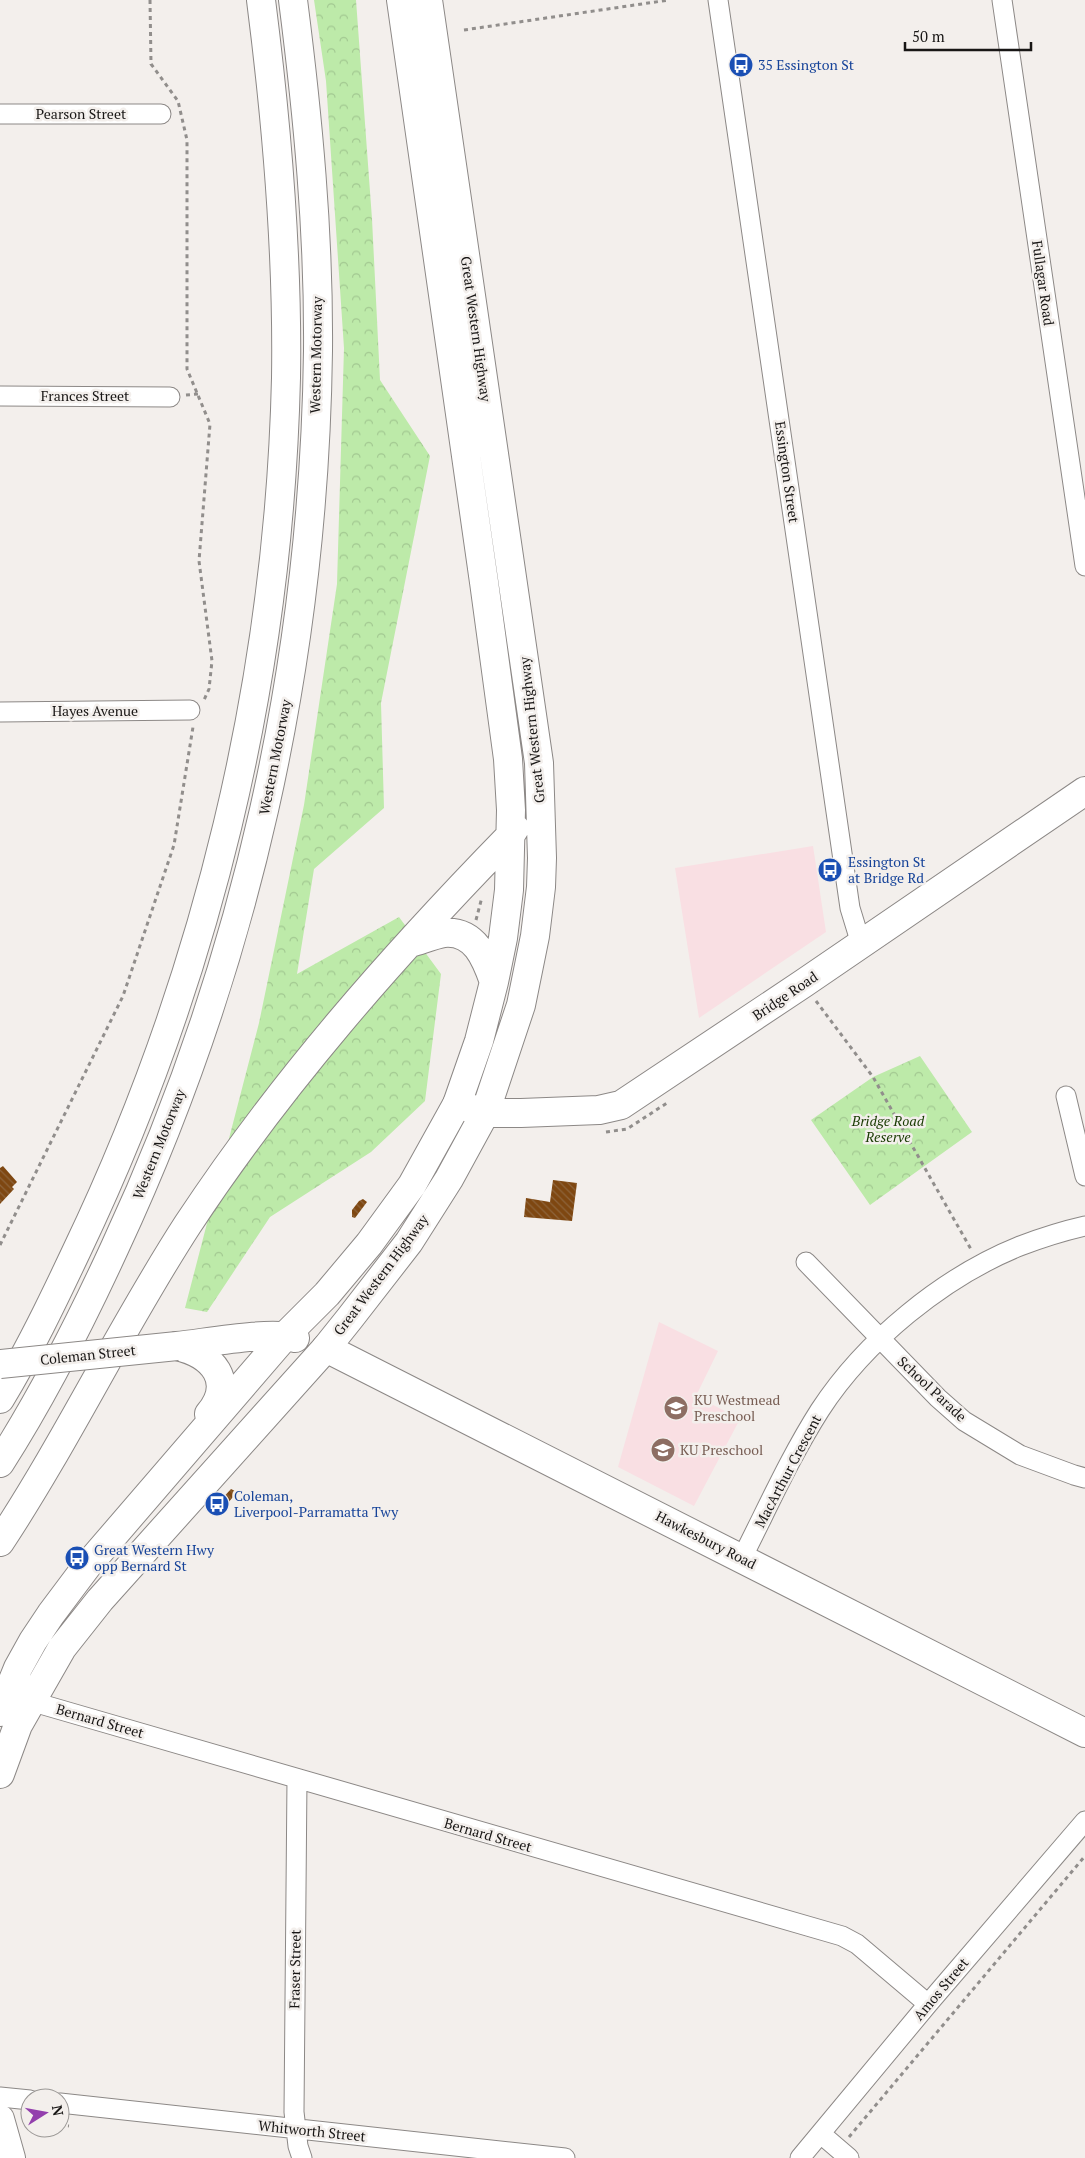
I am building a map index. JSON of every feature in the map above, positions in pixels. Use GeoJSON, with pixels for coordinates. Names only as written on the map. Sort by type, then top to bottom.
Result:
{"type":"FeatureCollection","features":[{"type":"Feature","properties":{"kind":"main road"},"geometry":{"type":"LineString","coordinates":[[0,1399],[35,1338],[98,1207],[119,1159],[158,1058],[202,925],[223,847],[251,716],[270,594],[278,520],[286,377],[285,290],[278,152],[261,0]]}},
{"type":"Feature","properties":{"kind":"main road","name":"Western Motorway"},"geometry":{"type":"LineString","coordinates":[[0,1463],[70,1342],[118,1242],[166,1132],[205,1024],[244,897],[278,745],[298,625],[306,560],[314,465],[318,350],[314,200],[293,0]]}},
{"type":"Feature","properties":{"kind":"main road","name":"Great Western Highway"},"geometry":{"type":"LineString","coordinates":[[0,1712],[18,1668],[51,1614],[87,1566],[285,1336],[327,1294],[390,1217],[412,1185],[457,1104],[479,1041],[494,982],[503,938],[508,894],[509,783],[502,717],[401,0]]}},
{"type":"Feature","properties":{"kind":"main road","name":"Great Western Highway"},"geometry":{"type":"LineString","coordinates":[[0,1774],[18,1725],[62,1648],[100,1600],[326,1348],[409,1242],[449,1179],[485,1113],[521,1004],[541,888],[539,763],[428,0]]}},
{"type":"Feature","properties":{"kind":"main road"},"geometry":{"type":"LineString","coordinates":[[0,1542],[54,1454],[144,1293],[232,1159],[344,1016],[408,944],[510,836],[522,812],[526,791],[527,718],[530,696]]}},
{"type":"Feature","properties":{"kind":"main road","name":"Bridge Road"},"geometry":{"type":"LineString","coordinates":[[457,1104],[485,1113],[599,1110],[621,1104],[861,944],[1085,791]]}},
{"type":"Feature","properties":{"kind":"main road"},"geometry":{"type":"LineString","coordinates":[[408,944],[445,933],[460,935],[472,941],[485,956],[494,982]]}},
{"type":"Feature","properties":{"kind":"main road","name":"Coleman Street"},"geometry":{"type":"LineString","coordinates":[[0,1364],[285,1336],[326,1348]]}},
{"type":"Feature","properties":{"kind":"main road","name":"Coleman Street"},"geometry":{"type":"LineString","coordinates":[[177,1346],[195,1352],[214,1367],[220,1378],[221,1392],[216,1406],[190,1434],[178,1460]]}},
{"type":"Feature","properties":{"kind":"main road","name":"Hawkesbury Road"},"geometry":{"type":"LineString","coordinates":[[326,1348],[1085,1733]]}},
{"type":"Feature","properties":{"kind":"main road"},"geometry":{"type":"LineString","coordinates":[[0,2119],[11,2158]]}},
{"type":"Feature","properties":{"kind":"street","name":"Essington Street"},"geometry":{"type":"LineString","coordinates":[[718,0],[850,908],[861,944]]}},
{"type":"Feature","properties":{"kind":"street","name":"Fullagar Road"},"geometry":{"type":"LineString","coordinates":[[1002,0],[1085,566]]}},
{"type":"Feature","properties":{"kind":"street","name":"Pearson Street"},"geometry":{"type":"LineString","coordinates":[[0,114],[161,114]]}},
{"type":"Feature","properties":{"kind":"street","name":"Frances Street"},"geometry":{"type":"LineString","coordinates":[[0,396],[170,397]]}},
{"type":"Feature","properties":{"kind":"street","name":"Hayes Avenue"},"geometry":{"type":"LineString","coordinates":[[0,712],[197,711]]}},
{"type":"Feature","properties":{"kind":"street"},"geometry":{"type":"LineString","coordinates":[[1066,1096],[1085,1176]]}},
{"type":"Feature","properties":{"kind":"street","name":"MacArthur Crescent"},"geometry":{"type":"LineString","coordinates":[[742,1558],[799,1445],[820,1409],[850,1370],[880,1340],[918,1306],[945,1286],[979,1265],[1020,1246],[1085,1226]]}},
{"type":"Feature","properties":{"kind":"street","name":"School Parade"},"geometry":{"type":"LineString","coordinates":[[806,1262],[880,1340],[964,1421],[1020,1455],[1085,1478]]}},
{"type":"Feature","properties":{"kind":"street","name":"Bernard Street"},"geometry":{"type":"LineString","coordinates":[[30,1701],[842,1936],[857,1944],[928,2004]]}},
{"type":"Feature","properties":{"kind":"street","name":"Fraser Street"},"geometry":{"type":"LineString","coordinates":[[297,1779],[294,2112],[295,2129],[302,2158]]}},
{"type":"Feature","properties":{"kind":"street","name":"Amos Street"},"geometry":{"type":"LineString","coordinates":[[800,2158],[928,2004],[1085,1821]]}},
{"type":"Feature","properties":{"kind":"street"},"geometry":{"type":"LineString","coordinates":[[0,2097],[20,2099]]}},
{"type":"Feature","properties":{"kind":"street","name":"Whitworth Street"},"geometry":{"type":"LineString","coordinates":[[70,2104],[565,2158]]}},
{"type":"Feature","properties":{"kind":"street"},"geometry":{"type":"LineString","coordinates":[[821,2134],[844,2154]]}},
{"type":"Feature","properties":{"kind":"path"},"geometry":{"type":"LineString","coordinates":[[0,1245],[123,996],[174,845],[193,727],[197,711],[209,689],[212,661],[199,561],[210,424],[187,369],[187,140],[178,101],[151,64],[150,0]]}},
{"type":"Feature","properties":{"kind":"path"},"geometry":{"type":"LineString","coordinates":[[464,30],[669,0]]}},
{"type":"Feature","properties":{"kind":"path"},"geometry":{"type":"LineString","coordinates":[[475,924],[484,892]]}},
{"type":"Feature","properties":{"kind":"path"},"geometry":{"type":"LineString","coordinates":[[817,1000],[873,1077],[925,1166],[979,1265]]}},
{"type":"Feature","properties":{"kind":"path","name":"Amos Street"},"geometry":{"type":"LineString","coordinates":[[844,2154],[1085,1856]]}},
{"type":"Feature","properties":{"kind":"shaded area"},"geometry":{"type":"Polygon","coordinates":[[[813,846],[826,932],[699,1018],[675,868],[813,846]]]}},
{"type":"Feature","properties":{"kind":"shaded area","name":"KU Westmead Preschool"},"geometry":{"type":"Polygon","coordinates":[[[659,1322],[718,1351],[696,1396],[740,1419],[694,1506],[618,1467],[659,1322]]]}},
{"type":"Feature","properties":{"kind":"green space"},"geometry":{"type":"Polygon","coordinates":[[[314,0],[356,0],[372,219],[380,380],[430,456],[381,703],[384,808],[314,869],[297,974],[399,917],[441,974],[425,1101],[371,1152],[270,1217],[207,1312],[185,1308],[259,1023],[304,805],[337,584],[344,348],[326,81],[314,0]]]}},
{"type":"Feature","properties":{"kind":"green space","name":"Bridge Road Reserve"},"geometry":{"type":"Polygon","coordinates":[[[920,1056],[972,1132],[870,1205],[811,1120],[873,1077],[920,1056]]]}},
{"type":"Feature","properties":{"kind":"building"},"geometry":{"type":"Polygon","coordinates":[[[3,1166],[17,1182],[12,1187],[14,1189],[0,1204],[0,1168],[3,1166]]]}},
{"type":"Feature","properties":{"kind":"building"},"geometry":{"type":"Polygon","coordinates":[[[553,1180],[577,1183],[572,1221],[524,1217],[526,1198],[550,1202],[553,1180]]]}},
{"type":"Feature","properties":{"kind":"building"},"geometry":{"type":"Polygon","coordinates":[[[363,1199],[367,1202],[355,1218],[352,1217],[352,1210],[363,1199]]]}},
{"type":"Feature","properties":{"kind":"building"},"geometry":{"type":"Polygon","coordinates":[[[231,1489],[235,1491],[234,1496],[226,1505],[219,1505],[218,1503],[231,1489]]]}},
{"type":"Feature","properties":{"kind":"place","name":"35 Essington St"},"geometry":{"type":"Point","coordinates":[741,65]}},
{"type":"Feature","properties":{"kind":"place","name":"Essington St at Bridge Rd"},"geometry":{"type":"Point","coordinates":[830,870]}},
{"type":"Feature","properties":{"kind":"place","name":"KU Westmead Preschool"},"geometry":{"type":"Point","coordinates":[676,1408]}},
{"type":"Feature","properties":{"kind":"place","name":"KU Preschool"},"geometry":{"type":"Point","coordinates":[663,1450]}},
{"type":"Feature","properties":{"kind":"place","name":"Coleman, Liverpool-Parramatta Twy"},"geometry":{"type":"Point","coordinates":[217,1504]}},
{"type":"Feature","properties":{"kind":"place","name":"Great Western Hwy opp Bernard St"},"geometry":{"type":"Point","coordinates":[77,1558]}}]}
